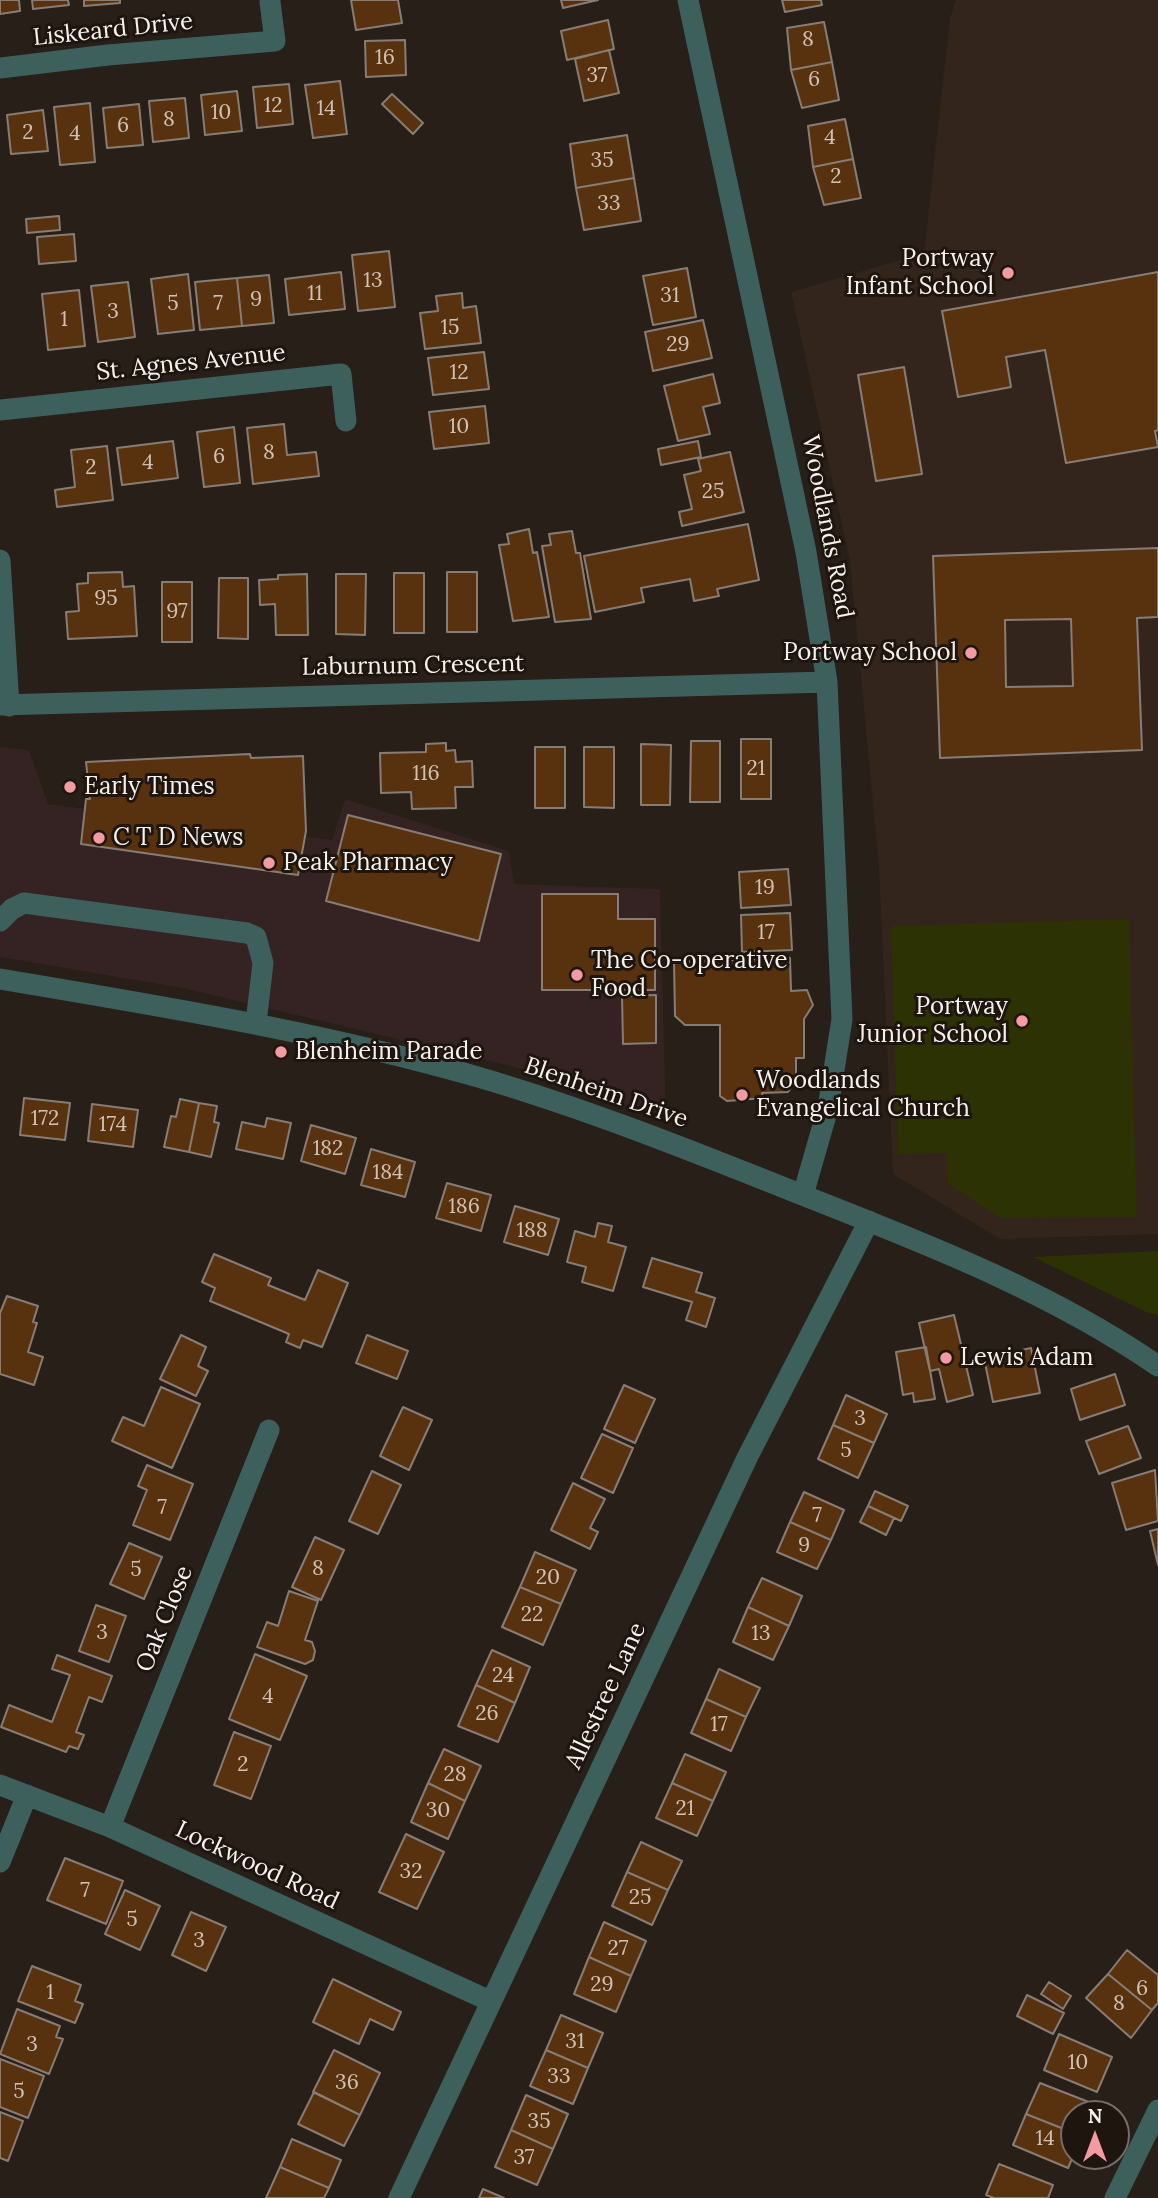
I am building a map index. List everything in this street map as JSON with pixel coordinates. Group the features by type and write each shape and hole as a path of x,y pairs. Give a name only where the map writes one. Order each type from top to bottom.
{"street":[{"name":"Woodlands Road","path":"688,0 798,512 819,616 827,681 842,1019 830,1097 803,1195"},
{"name":"Liskeard Drive","path":"0,68 108,55 275,41 270,2"},
{"name":"St. Agnes Avenue","path":"0,410 341,374 346,421"},
{"path":"0,560 5,706"},
{"name":"Laburnum Crescent","path":"5,706 827,681"},
{"path":"0,921 12,909 24,903 247,933 256,937 263,954 256,1023"},
{"name":"Blenheim Drive","path":"0,979 256,1023 426,1064 527,1093 677,1144 1036,1292 1109,1332 1158,1366"},
{"name":"Allestree Lane","path":"399,2198 489,2001 748,1457 869,1221"},
{"name":"Oak Close","path":"110,1827 269,1430"},
{"name":"Lockwood Road","path":"0,1785 110,1827 489,2001"},
{"path":"0,1862 27,1795"},
{"path":"1115,2198 1158,2110"}],"shaded area":[{"path":"956,0 1158,0 1158,1234 1000,1239 893,1174 879,868 850,561 791,292 924,253 950,18"},
{"path":"0,747 29,750 48,804 332,840 345,799 509,851 514,884 660,889 666,1120 527,1070 183,988 0,957"}],"green space":[{"path":"1129,919 1137,1217 1001,1218 948,1184 947,1153 898,1154 891,926"},
{"path":"1158,1251 1158,1315 1146,1312 1033,1257"}],"building":[{"path":"0,0 19,0 20,11 0,14"},
{"path":"32,0 68,0 69,5 33,9"},
{"path":"84,0 120,0 120,3 84,6"},
{"path":"351,0 398,0 402,23 356,30"},
{"path":"561,0 598,0 563,8"},
{"path":"782,0 821,0 822,5 785,12"},
{"path":"608,20 614,49 567,60 561,31"},
{"path":"824,22 832,62 791,70 787,28"},
{"path":"405,40 406,75 366,77 365,41"},
{"path":"609,50 619,93 584,101 575,59"},
{"path":"832,62 839,100 802,108 791,70"},
{"path":"340,81 347,134 313,138 305,85"},
{"path":"289,84 293,124 257,128 253,87"},
{"path":"237,91 242,131 205,135 201,95"},
{"path":"392,94 423,123 413,134 382,104"},
{"path":"185,98 189,138 153,142 149,101"},
{"path":"90,103 95,162 60,165 54,107"},
{"path":"139,104 143,145 107,148 103,108"},
{"path":"43,110 48,151 11,154 7,115"},
{"path":"845,119 853,159 813,167 808,126"},
{"path":"627,135 634,178 576,188 570,144"},
{"path":"853,159 861,198 824,205 813,167"},
{"path":"634,178 641,221 584,230 576,188"},
{"path":"59,216 60,230 27,233 26,219"},
{"path":"74,234 76,261 39,264 37,237"},
{"path":"389,251 395,307 358,311 352,255"},
{"path":"687,268 696,317 653,325 643,276"},
{"path":"341,272 345,309 289,315 285,279"},
{"path":"1158,272 1158,430 1155,431 1158,447 1066,463 1045,350 1006,357 1011,387 958,397 942,311"},
{"path":"188,274 194,330 158,334 151,279"},
{"path":"269,275 274,323 242,326 237,278"},
{"path":"237,278 242,326 200,330 195,282"},
{"path":"128,282 135,337 98,342 91,286"},
{"path":"79,290 85,346 48,350 42,294"},
{"path":"462,293 463,308 476,306 481,343 425,349 420,313 438,311 436,296"},
{"path":"703,320 712,358 653,371 645,332"},
{"path":"484,352 489,389 433,395 428,358"},
{"path":"904,367 922,474 876,481 858,375"},
{"path":"713,374 720,403 703,407 710,434 678,441 664,386"},
{"path":"485,406 489,443 434,449 429,412"},
{"path":"284,424 287,455 316,452 319,476 253,484 247,428"},
{"path":"234,427 240,483 204,487 197,432"},
{"path":"173,441 178,478 122,485 117,448"},
{"path":"698,441 701,457 661,465 658,449"},
{"path":"107,446 113,500 57,507 55,490 75,487 71,450"},
{"path":"730,452 744,512 682,526 679,512 692,509 684,475 701,471 698,459"},
{"path":"748,524 759,580 717,589 719,596 694,601 690,579 641,588 644,602 595,612 584,556"},
{"path":"529,529 533,553 537,552 549,617 513,621 499,545 509,544 507,534"},
{"path":"572,531 576,553 580,553 591,619 555,622 542,546 551,545 549,534"},
{"name":"Portway School","path":"1158,548 1158,617 1137,618 1142,750 940,758 933,556","holes":["1071,619 1073,686 1006,687 1005,620"]},
{"path":"122,572 123,587 134,586 137,636 68,639 66,612 79,611 77,584 88,583 88,573"},
{"path":"447,572 477,572 477,632 447,632"},
{"path":"394,573 424,573 424,633 394,633"},
{"path":"307,574 308,635 276,635 275,604 260,605 259,580 278,579 278,575"},
{"path":"336,574 366,574 365,635 336,634"},
{"path":"219,578 248,578 248,639 218,638"},
{"path":"162,582 192,582 192,642 162,642"},
{"path":"741,739 771,739 771,799 741,799"},
{"path":"691,741 720,741 720,802 690,802"},
{"path":"446,743 446,751 455,750 456,762 472,761 473,787 455,787 456,808 412,809 411,792 381,793 380,753 426,752 426,744"},
{"path":"641,744 671,745 670,805 641,805"},
{"path":"535,747 565,747 565,808 535,808"},
{"path":"584,747 614,747 614,808 584,807"},
{"path":"250,754 251,758 303,756 306,831 298,875 81,844 86,799 90,799 86,762"},
{"path":"348,815 501,854 479,941 326,901"},
{"path":"788,869 791,905 741,908 739,872"},
{"path":"542,894 618,894 618,919 655,919 655,990 542,990"},
{"path":"790,913 792,950 742,952 741,915"},
{"path":"790,958 791,991 807,990 813,1005 804,1019 804,1058 796,1058 796,1081 788,1092 762,1093 763,1098 727,1101 720,1096 720,1025 685,1025 675,1016 674,962"},
{"path":"656,995 656,1043 623,1044 622,996"},
{"path":"24,1098 70,1103 65,1140 20,1135"},
{"path":"180,1099 199,1103 189,1152 164,1147 171,1116 176,1117"},
{"path":"199,1103 217,1106 214,1122 219,1123 211,1157 189,1152"},
{"path":"92,1104 138,1110 133,1147 88,1141"},
{"path":"267,1118 291,1123 283,1159 236,1149 242,1122 265,1127"},
{"path":"311,1125 356,1138 345,1174 301,1161"},
{"path":"371,1149 415,1162 405,1197 361,1185"},
{"path":"447,1183 491,1195 481,1231 436,1218"},
{"path":"515,1206 559,1219 548,1255 504,1242"},
{"path":"598,1223 612,1226 608,1242 626,1247 613,1291 582,1282 586,1267 567,1262 575,1231 595,1237"},
{"path":"214,1254 271,1278 268,1285 305,1300 318,1270 348,1283 322,1347 303,1340 300,1348 286,1342 289,1334 210,1301 215,1288 202,1282"},
{"path":"652,1258 702,1273 696,1292 715,1298 706,1327 686,1320 692,1302 643,1287"},
{"path":"7,1296 38,1306 33,1322 37,1323 28,1352 43,1357 34,1385 0,1374 0,1313"},
{"name":"Lewis Adam","path":"954,1315 973,1395 947,1402 939,1369 930,1371 919,1323"},
{"path":"181,1335 206,1347 198,1366 208,1371 196,1396 160,1379"},
{"path":"367,1335 408,1351 397,1379 356,1363"},
{"path":"926,1347 935,1399 914,1402 913,1393 903,1395 896,1352"},
{"path":"1031,1348 1040,1393 993,1402 984,1358"},
{"path":"1115,1374 1125,1405 1080,1420 1071,1389"},
{"path":"624,1385 655,1399 635,1443 604,1429"},
{"path":"161,1387 200,1404 172,1468 112,1441 123,1417 144,1426"},
{"path":"846,1395 887,1414 874,1443 833,1425"},
{"path":"403,1407 432,1420 409,1470 380,1456"},
{"path":"833,1425 874,1443 858,1478 818,1459"},
{"path":"1128,1426 1141,1458 1099,1474 1086,1441"},
{"path":"602,1434 633,1448 613,1493 581,1478"},
{"path":"147,1465 193,1484 170,1540 133,1525 147,1490 138,1486"},
{"path":"1155,1470 1158,1521 1126,1530 1112,1483"},
{"path":"372,1471 401,1485 378,1534 349,1521"},
{"path":"573,1483 605,1499 590,1528 598,1532 590,1549 551,1530"},
{"path":"875,1491 908,1506 901,1521 868,1506"},
{"path":"804,1492 844,1510 831,1540 790,1522"},
{"path":"868,1506 894,1518 886,1535 860,1522"},
{"path":"790,1522 831,1540 817,1569 777,1552"},
{"path":"1158,1529 1158,1565 1150,1531"},
{"path":"315,1537 344,1550 321,1600 292,1587"},
{"path":"129,1543 162,1557 144,1599 110,1584"},
{"path":"535,1552 576,1570 561,1604 520,1587"},
{"path":"762,1578 802,1596 789,1626 748,1607"},
{"path":"520,1587 561,1604 543,1645 502,1627"},
{"path":"289,1591 318,1601 305,1640 312,1642 315,1651 313,1660 305,1664 257,1647 267,1622 278,1626"},
{"path":"96,1605 126,1616 109,1662 79,1651"},
{"path":"748,1607 789,1626 773,1660 733,1642"},
{"path":"492,1650 530,1667 515,1703 476,1685"},
{"path":"255,1654 307,1676 280,1740 229,1719"},
{"path":"57,1655 112,1676 102,1702 89,1697 76,1732 84,1735 78,1749 69,1746 66,1752 1,1727 9,1705 52,1722 70,1675 52,1669"},
{"path":"719,1669 760,1688 746,1717 706,1699"},
{"path":"476,1685 515,1703 498,1742 458,1726"},
{"path":"706,1699 746,1717 731,1751 691,1733"},
{"path":"234,1732 271,1746 251,1799 214,1785"},
{"path":"444,1749 481,1766 465,1801 428,1783"},
{"path":"685,1754 726,1772 713,1801 672,1783"},
{"path":"428,1783 465,1801 448,1839 411,1822"},
{"path":"672,1783 713,1801 697,1836 656,1818"},
{"path":"406,1834 444,1852 417,1909 379,1892"},
{"path":"641,1842 682,1861 668,1890 627,1872"},
{"path":"65,1858 123,1881 106,1924 47,1900"},
{"path":"627,1872 668,1890 652,1925 612,1906"},
{"path":"125,1890 160,1906 140,1950 105,1934"},
{"path":"191,1912 226,1927 206,1971 172,1955"},
{"path":"604,1922 646,1941 631,1976 589,1957"},
{"path":"1127,1950 1158,1975 1158,2003 1152,2010 1108,1974"},
{"path":"589,1957 631,1976 616,2012 574,1994"},
{"path":"32,1966 81,1985 75,2001 83,2004 75,2023 18,2001"},
{"path":"1108,1974 1152,2010 1131,2038 1086,1998"},
{"path":"333,1979 401,2012 393,2030 370,2019 359,2044 313,2022"},
{"path":"1049,1982 1071,1996 1063,2009 1041,1994"},
{"path":"1027,1995 1064,2013 1053,2034 1017,2016"},
{"path":"17,2009 60,2026 56,2037 63,2039 49,2074 0,2054"},
{"path":"561,2015 603,2033 588,2068 546,2050"},
{"path":"1059,2034 1112,2057 1097,2092 1044,2070"},
{"path":"334,2050 380,2073 360,2115 313,2092"},
{"path":"546,2050 588,2068 573,2104 530,2086"},
{"path":"0,2059 44,2076 28,2118 0,2107"},
{"path":"1040,2083 1084,2100 1060,2100 1060,2127 1026,2114"},
{"path":"314,2092 360,2115 344,2146 298,2124"},
{"path":"526,2095 568,2114 553,2149 511,2130"},
{"path":"0,2112 23,2121 8,2161 0,2158"},
{"path":"1026,2114 1060,2127 1060,2165 1013,2145"},
{"path":"511,2130 553,2149 537,2185 495,2167"},
{"path":"292,2139 341,2160 329,2188 280,2167"},
{"path":"999,2164 1053,2185 1048,2198 994,2198 986,2195"},
{"path":"280,2167 329,2188 324,2198 266,2198"},
{"path":"483,2189 504,2198 479,2198"}],"place":[{"name":"Portway Infant School","path":"1008,273"},
{"name":"Portway School","path":"971,653"},
{"name":"Early Times","path":"70,787"},
{"name":"C T D News","path":"99,838"},
{"name":"Peak Pharmacy","path":"269,863"},
{"name":"The Co-operative Food","path":"577,975"},
{"name":"Portway Junior School","path":"1022,1021"},
{"name":"Blenheim Parade","path":"281,1052"},
{"name":"Woodlands Evangelical Church","path":"742,1095"},
{"name":"Lewis Adam","path":"946,1358"}]}
